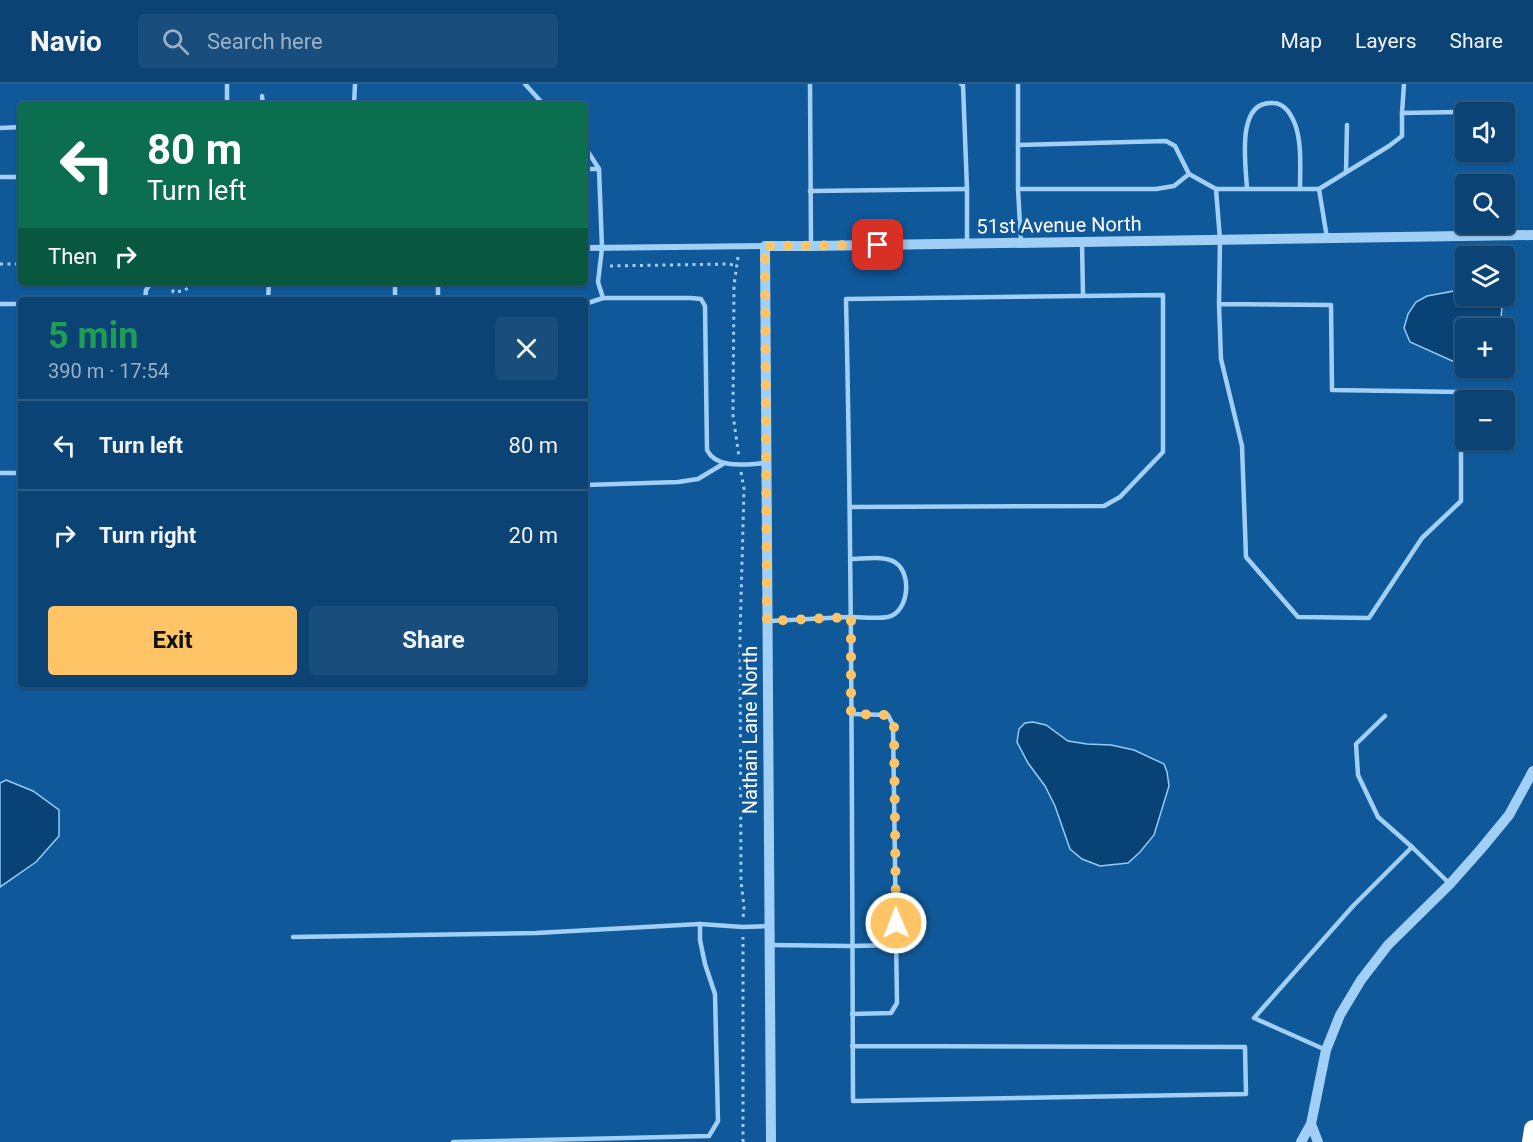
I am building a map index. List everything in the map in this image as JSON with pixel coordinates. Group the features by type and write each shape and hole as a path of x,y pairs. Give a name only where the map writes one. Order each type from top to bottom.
{"highway":[{"path":"1531,1142 1533,1129"}],"street":[{"name":"51st Avenue North","path":"588,248 1533,235"},
{"name":"Nathan Lane North","path":"765,246 771,1142"},
{"path":"1301,1142 1311,1124 1326,1050 1340,1015 1361,980 1388,945 1450,884 1509,815 1533,771"},
{"path":"1311,1124 1318,1142"}],"lane":[{"path":"227,84 227,102"},
{"path":"354,102 355,84"},
{"path":"525,84 541,102"},
{"path":"810,84 811,246"},
{"path":"961,84 963,85 967,189 967,244"},
{"path":"1018,84 1018,189 1021,243"},
{"path":"1018,145 1166,141 1175,146 1188,174 1216,189 1319,189 1402,136 1404,84"},
{"path":"262,96 263,102"},
{"path":"1247,189 1246,126 1250,115 1259,107 1268,103 1277,103 1287,109 1296,126 1300,189"},
{"path":"1402,113 1455,112"},
{"path":"1346,172 1347,125"},
{"path":"0,128 18,127"},
{"path":"588,152 599,169 602,248 598,282 603,298"},
{"path":"588,169 599,169"},
{"path":"1018,189 1156,189 1174,186 1188,174"},
{"path":"0,177 18,177"},
{"path":"810,191 967,189"},
{"path":"1216,189 1220,240 1219,304 1221,358 1242,446 1246,557 1298,617 1369,618 1422,538 1461,501 1461,392 1332,390 1332,305 1219,304"},
{"path":"1319,189 1327,238"},
{"path":"1082,242 1083,295"},
{"path":"851,507 1104,506 1120,497 1163,452 1163,295 846,299 851,507 852,1046 853,1101 1246,1094 1245,1047 852,1046"},
{"path":"588,303 603,298 701,299 705,306 707,450 710,457 723,464 766,463"},
{"path":"0,304 18,304"},
{"path":"588,485 678,482 698,479 723,464"},
{"path":"0,473 18,473"},
{"path":"767,621 890,617 900,610 906,598 904,574 898,563 888,559 851,559"},
{"path":"851,714 888,715 894,725 897,945 897,1003 891,1013 852,1014"},
{"path":"1385,716 1356,744 1358,776 1378,817 1450,884"},
{"path":"1326,1050 1254,1018 1353,906 1412,847"},
{"path":"453,1142 709,1136 718,1121 715,994 705,964 700,940 700,924"},
{"path":"293,937 536,933 700,924 769,926"},
{"path":"769,945 897,945"}],"path":[{"path":"740,246 734,285 733,415 744,489 740,636 741,881 744,907 743,1142"},
{"path":"0,264 18,264"},
{"path":"600,266 729,264 736,266"},
{"path":"173,285 173,292 183,291 193,285"}],"water":[{"path":"1455,291 1455,306 1502,306 1501,318 1455,318 1455,362 1410,342 1404,328 1408,314 1416,302 1427,296"},
{"path":"1025,723 1046,725 1068,741 1111,745 1134,750 1164,764 1169,786 1154,835 1128,863 1100,866 1082,859 1070,849 1055,806 1017,742 1019,729"},
{"path":"6,780 33,791 59,810 59,836 36,862 0,887 0,783"}],"route":[{"path":"878,245 765,246 767,621 851,617 851,714 888,715 894,725 896,923"}]}
